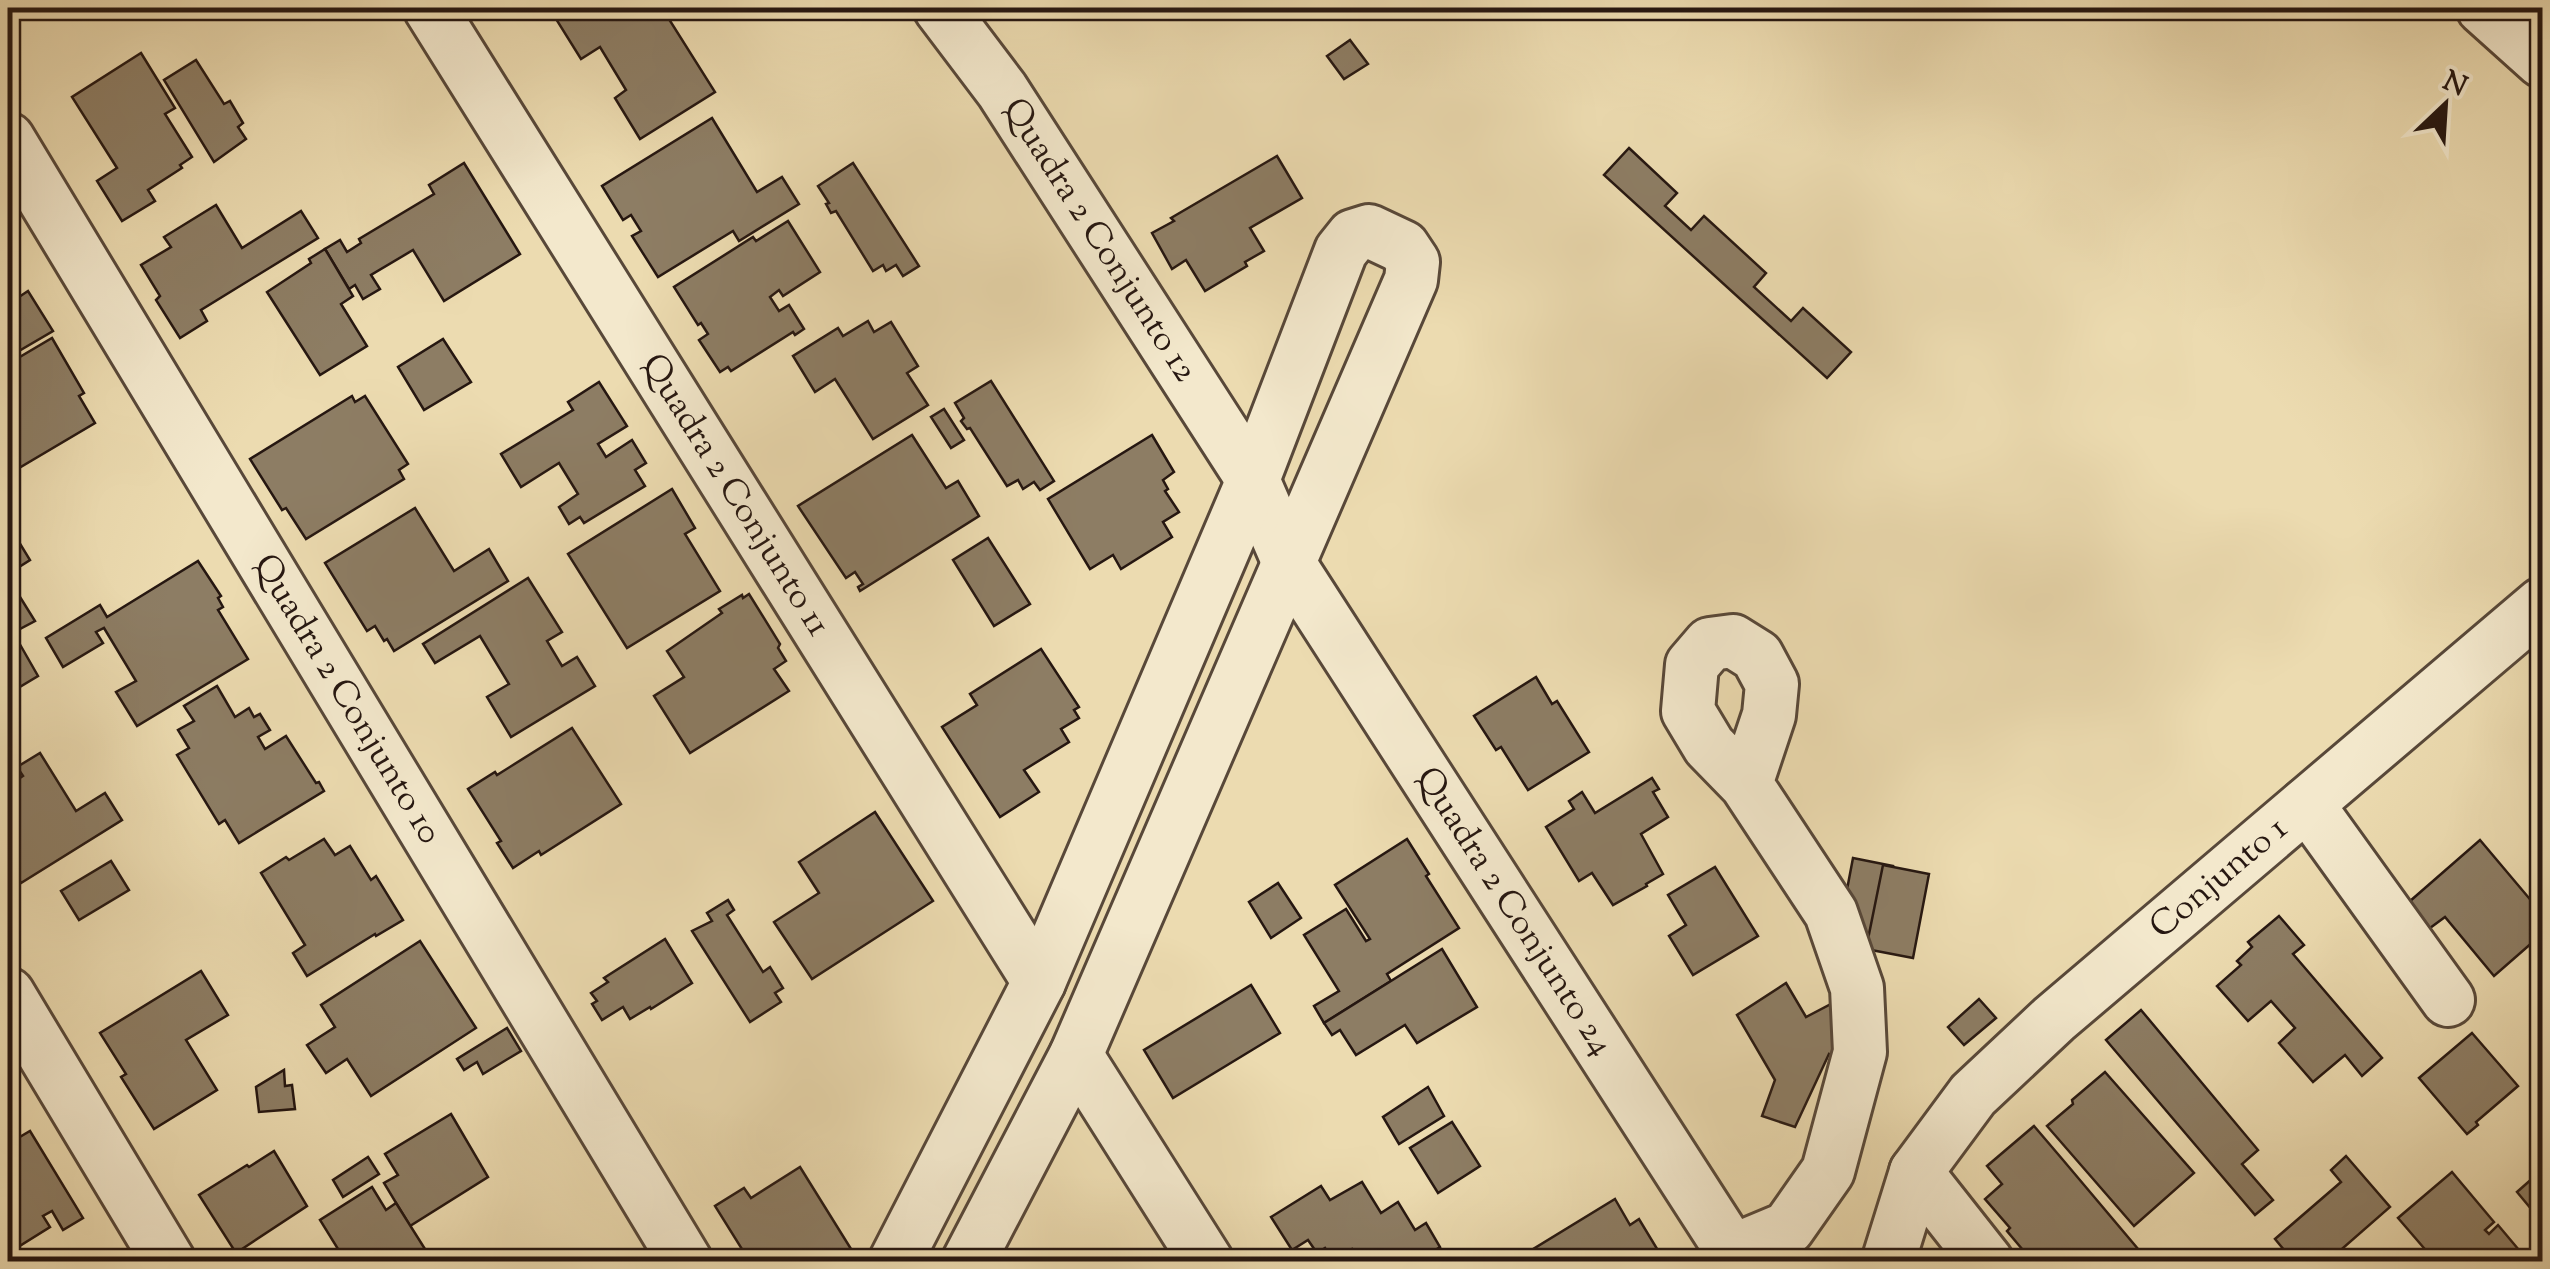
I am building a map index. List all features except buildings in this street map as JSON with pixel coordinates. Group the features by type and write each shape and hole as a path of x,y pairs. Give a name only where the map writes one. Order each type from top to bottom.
{"street":[{"name":"Quadra 2 Conjunto 11","path":"430,8 1039,982"},
{"name":"Quadra 2 Conjunto 12","path":"940,8 1002,90 1253,480 1290,565"},
{"name":"Quadra 2 Conjunto 10","path":"8,139 686,1262"},
{"path":"895,1262 1039,982 1253,480 1341,251 1352,236 1370,231 1403,247 1414,262 1411,280 1076,1055 968,1262"},
{"name":"Quadra 2 Conjunto 24","path":"1290,565 1736,1256"},
{"name":"Conjunto 1","path":"1888,1262 1916,1172 1973,1094 2054,1019 2542,604"},
{"path":"1736,1256 1788,1228 1828,1171 1860,1052 1857,988 1831,914 1746,784"},
{"path":"2307,804 2448,1000"},
{"path":"8,994 170,1262"},
{"path":"1076,1055 1207,1262"},
{"path":"1916,1172 1987,1262"}]}
